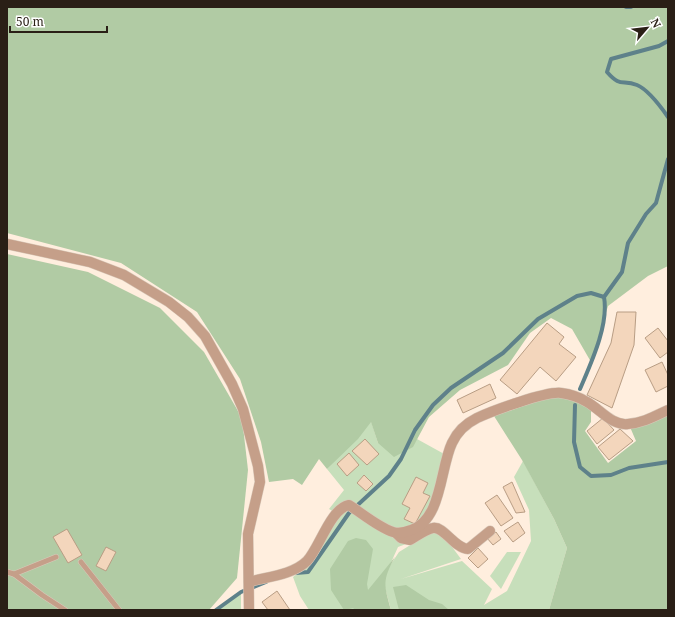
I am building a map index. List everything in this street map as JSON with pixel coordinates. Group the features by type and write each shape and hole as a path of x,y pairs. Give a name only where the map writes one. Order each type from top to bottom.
{"street":[{"path":"7,244 90,262 124,275 170,302 188,317 205,336 232,384 243,409 258,466 260,482 248,534 249,584 247,606"},
{"path":"394,532 404,532 417,528 427,520 435,504 452,442 464,426 478,418 548,393 561,393 578,397 588,402 609,419 626,424 643,422 668,410"},
{"path":"249,584 289,571 307,561 336,513 344,506 350,506 394,532 401,538 410,540 433,528 438,528 457,546 468,549 490,531"}],"lane":[{"path":"14,574 56,557"},
{"path":"81,562 119,610"},
{"path":"7,572 14,574 42,595 66,610"}],"green space":[{"path":"7,7 668,7 668,266 648,276 608,306 591,362 572,329 551,318 530,333 508,365 460,390 429,417 413,447 394,457 378,443 371,422 358,439 327,469 319,459 302,485 293,479 269,482 261,442 240,379 197,312 121,263 7,233"},
{"path":"7,254 88,272 160,308 204,352 242,418 248,470 237,578 209,610 7,610"},
{"path":"553,396 572,400 591,409 591,422 585,431 608,463 636,441 630,427 668,411 668,610 549,610 567,548 554,519 522,460 494,416"},
{"path":"371,421 378,443 412,446 417,439 446,455 435,504 406,544 398,547 389,567 399,552 438,528 461,559 401,579 462,561 492,589 484,605 507,591 531,541 529,510 514,477 523,461 554,519 567,548 549,610 391,610 384,584 386,573 354,610 309,610 300,596 293,577 305,568 336,513 329,509 344,490 327,469"},
{"path":"356,538 366,540 373,549 367,584 368,590 395,557 386,577 386,588 391,610 352,610 354,608 344,610 331,590 330,569 348,541"},
{"path":"507,552 521,552 501,589 490,576"},
{"path":"406,585 429,600 442,604 449,610 399,610 393,587"},
{"path":"241,592 241,610 218,610"}],"building":[{"path":"617,312 636,312 634,345 612,408 587,395 611,343"},
{"path":"547,323 564,337 559,344 576,357 556,381 540,367 517,394 500,380"},
{"path":"658,328 668,341 668,352 660,358 645,338"},
{"path":"662,362 668,375 668,386 656,392 645,370"},
{"path":"490,384 496,398 463,413 457,400"},
{"path":"603,418 614,430 597,444 587,431"},
{"path":"620,429 633,441 609,460 598,447"},
{"path":"365,439 379,454 367,465 352,451"},
{"path":"349,453 359,465 347,476 337,464"},
{"path":"364,475 373,484 366,491 357,483"},
{"path":"416,477 428,483 423,493 430,496 415,524 404,519 410,508 402,504"},
{"path":"512,482 525,512 516,513 503,487"},
{"path":"497,495 513,518 501,526 485,503"},
{"path":"518,522 525,533 513,542 504,531"},
{"path":"67,529 82,555 68,563 53,537"},
{"path":"496,532 501,539 493,545 487,538"},
{"path":"106,547 116,552 106,571 96,566"},
{"path":"478,548 488,559 478,568 468,558"},
{"path":"277,591 290,610 268,610 262,602"}],"waterway":[{"path":"626,7 631,7"},
{"path":"668,41 659,46 611,59 607,72 619,82 632,83 641,87 654,99 668,117"},
{"path":"580,389 602,332 605,308 604,297 622,272 628,243 646,214 656,203 668,159"},
{"path":"296,573 308,572 349,513 389,476 401,459 415,430 433,405 451,388 503,353 538,319 577,296 591,293 604,297"},
{"path":"575,405 574,442 580,467 591,476 611,475 629,468 668,462"},
{"path":"216,610 241,592 266,582"}]}
